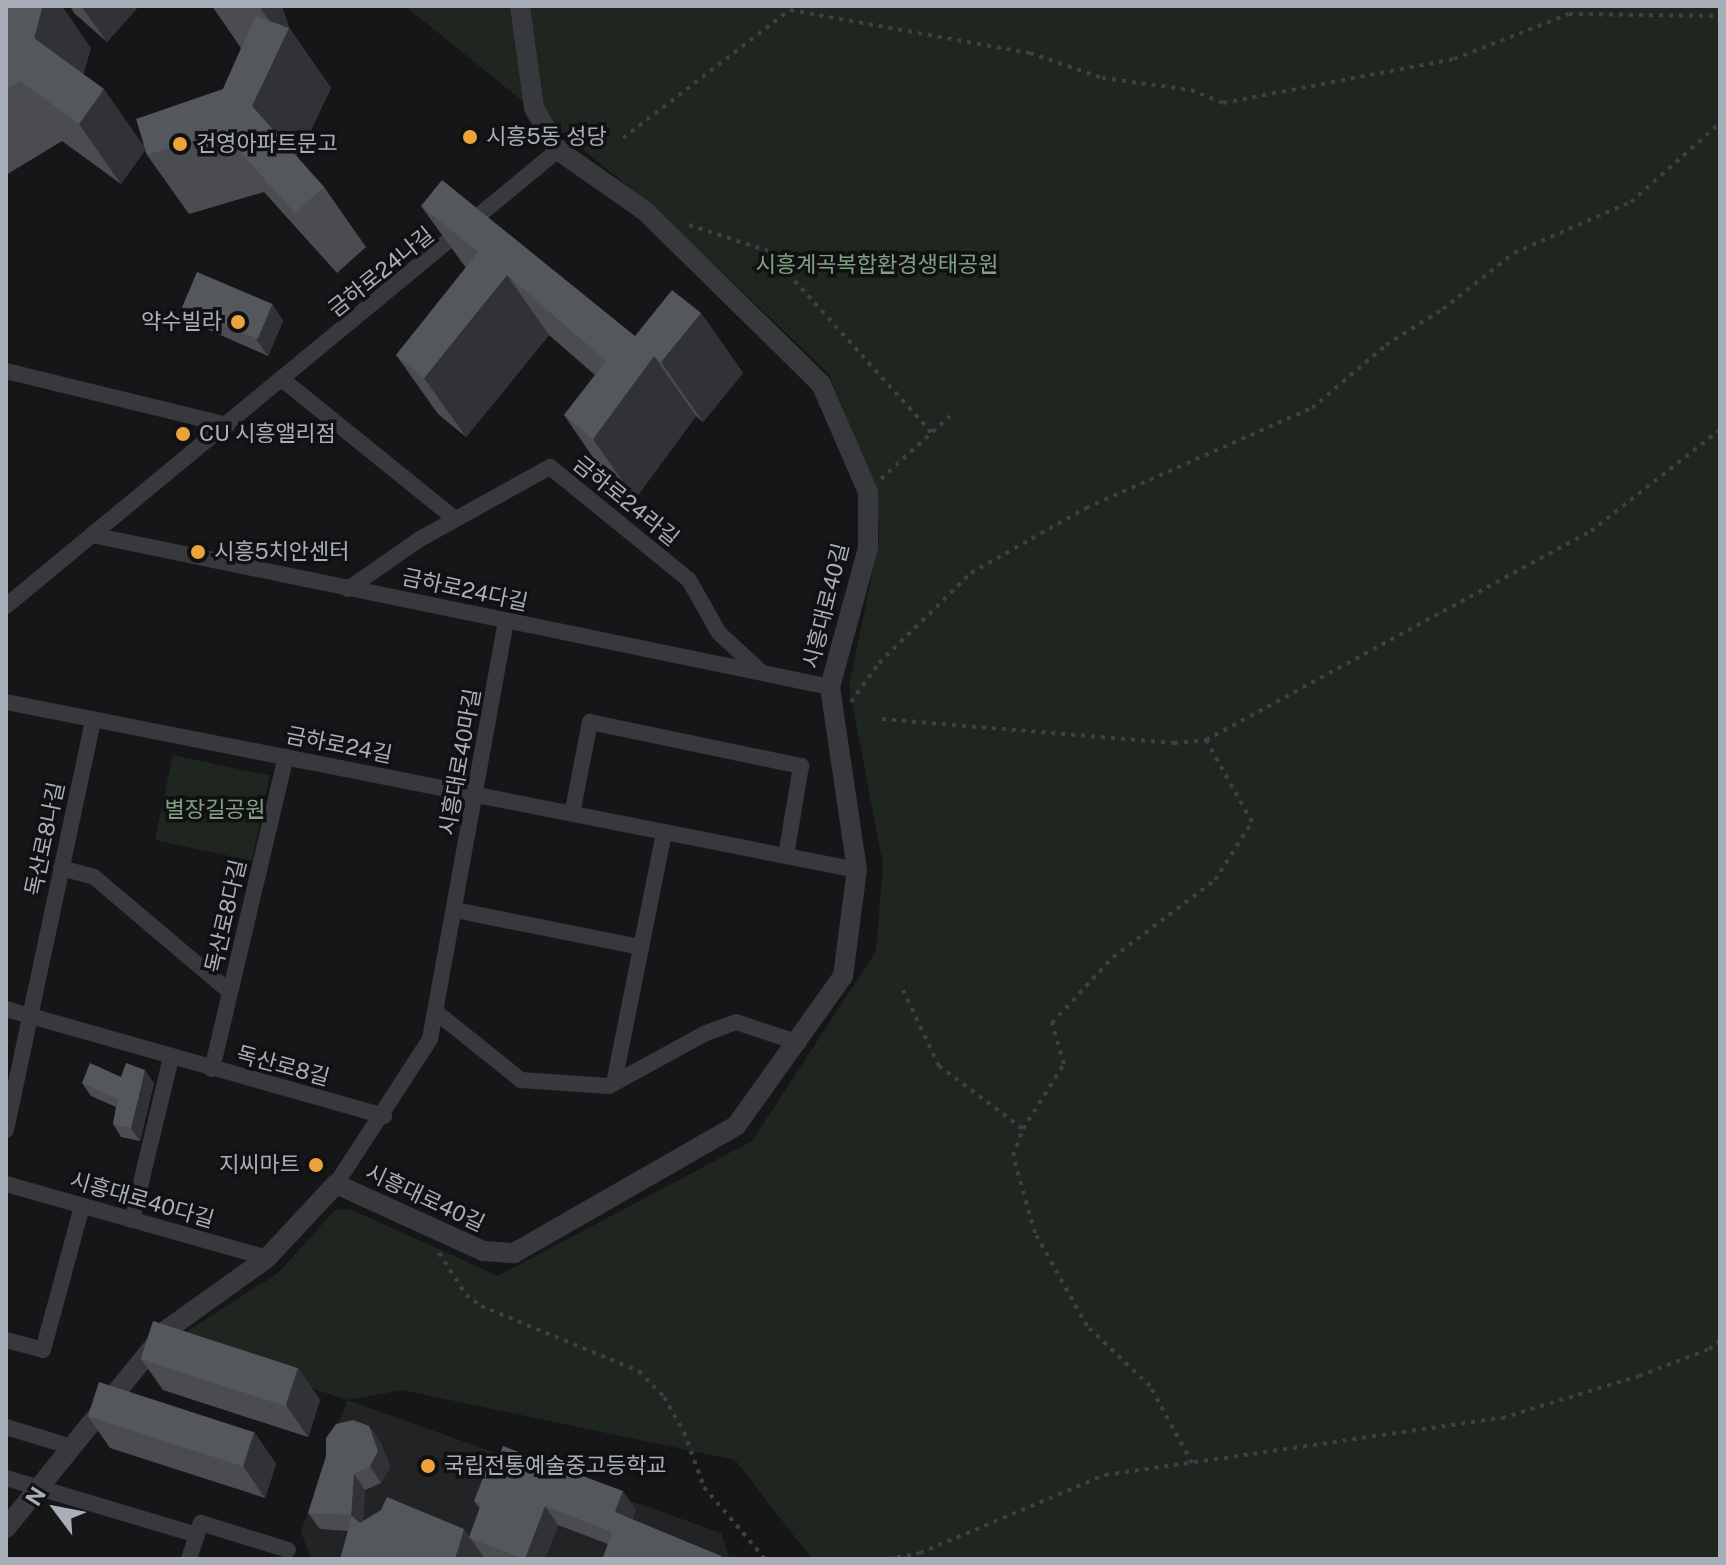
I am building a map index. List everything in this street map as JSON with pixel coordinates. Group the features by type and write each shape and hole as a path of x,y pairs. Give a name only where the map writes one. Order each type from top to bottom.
{"street":[{"path":"520,6 534,108 558,150"},
{"name":"시흥대로40길","path":"6,1528 168,1329 267,1258 336,1184 483,1251 514,1253 544,1240 736,1126 799,1043 843,976 857,870 833,726 830,687 868,548 868,492 821,384 645,211 558,150"},
{"name":"금하로24나길","path":"6,606 558,150"},
{"path":"7,376 228,425"},
{"path":"283,380 455,519"},
{"name":"금하로24라길","path":"348,589 455,519 550,467 689,580 719,633 765,674"},
{"name":"금하로24다길","path":"92,535 830,687"},
{"name":"시흥대로40마길","path":"336,1184 384,1116 430,1039 477,795 506,621"},
{"name":"금하로24길","path":"6,702 857,870"},
{"name":"독산로8나길","path":"29,1016 93,719"},
{"path":"572,814 590,722 801,766 786,856"},
{"name":"독산로8다길","path":"212,1069 286,757"},
{"path":"614,1083 664,832"},
{"name":"독산로8다길","path":"61,868 94,877 230,992"},
{"path":"455,910 641,947"},
{"name":"독산로8길","path":"6,1009 384,1116"},
{"path":"436,1012 521,1080 614,1083 706,1033 736,1022 799,1043"},
{"path":"6,1130 29,1016"},
{"path":"132,1220 171,1057"},
{"name":"시흥대로40다길","path":"6,1184 267,1258"},
{"path":"6,1340 43,1350 82,1206"},
{"path":"6,1427 72,1447"},
{"path":"6,1478 197,1535"},
{"path":"189,1559 201,1523 288,1550"}],"path":[{"path":"623,138 790,10 1030,53 1102,78 1191,90 1223,103 1454,59 1569,14 1720,16"},
{"path":"833,726 879,663 971,573 1086,508 1312,408 1386,345 1443,309 1514,253 1631,202 1720,123"},
{"path":"645,211 768,251 932,433"},
{"path":"868,492 950,416"},
{"path":"882,719 1174,743 1206,740 1591,531 1720,430"},
{"path":"1192,1463 1150,1386 1087,1326 1035,1233 1013,1156 1023,1129 1064,1064 1052,1023 1113,957 1215,880 1252,822 1206,740"},
{"path":"903,990 939,1066 1023,1129"},
{"path":"435,1231 441,1261 466,1295 481,1306 639,1371 664,1397 684,1432 704,1487 765,1559"},
{"path":"887,1559 920,1553 1105,1475 1502,1418 1639,1376 1720,1340"}],"shaded area":[{"name":"국립전통예술중고등학교","path":"347,1400 721,1533 730,1559 311,1559 301,1532"}],"green space":[{"name":"시흥계곡복합환경생태공원","path":"405,6 1720,6 1720,1559 812,1559 735,1460 402,1390 347,1400 172,1341 278,1273 335,1210 350,1209 498,1276 752,1141 876,951 883,865 849,686 879,541 877,494 829,374 654,207"},
{"name":"별장길공원","path":"173,755 270,776 252,861 155,840"}],"building":[{"path":"6,6 43,6 34,38 104,89 79,124 20,81 6,89"},
{"path":"256,16 289,28 252,106 324,187 295,213 222,132 147,155 136,119 223,89"},
{"path":"442,180 635,336 672,290 701,313 661,362 654,356 593,439 564,415 606,361 507,275 424,378 396,355 478,252 421,206"},
{"path":"197,272 272,304 258,339 182,307"},
{"path":"90,1063 121,1077 126,1063 145,1070 131,1128 113,1124 118,1099 82,1083"},
{"path":"153,1321 298,1368 285,1406 141,1359"},
{"path":"99,1382 254,1432 243,1467 88,1416"},
{"path":"353,1420 369,1426 378,1451 370,1466 354,1474 351,1515 308,1513 326,1456 326,1438 336,1424"},
{"path":"503,1446 623,1491 615,1512 721,1556 720,1559 603,1559 612,1532 545,1506 525,1559 469,1538 481,1504 474,1501 488,1465 495,1467"},
{"path":"387,1497 464,1529 455,1559 340,1559 352,1516 360,1523 381,1510"}],"place":[{"name":"시흥5동 성당","path":"470,137"},
{"name":"건영아파트문고","path":"180,144"},
{"name":"약수빌라","path":"238,322"},
{"name":"CU 시흥앨리점","path":"183,434"},
{"name":"시흥5치안센터","path":"198,552"},
{"name":"지씨마트","path":"316,1165"},
{"name":"국립전통예술중고등학교","path":"428,1466"}]}
